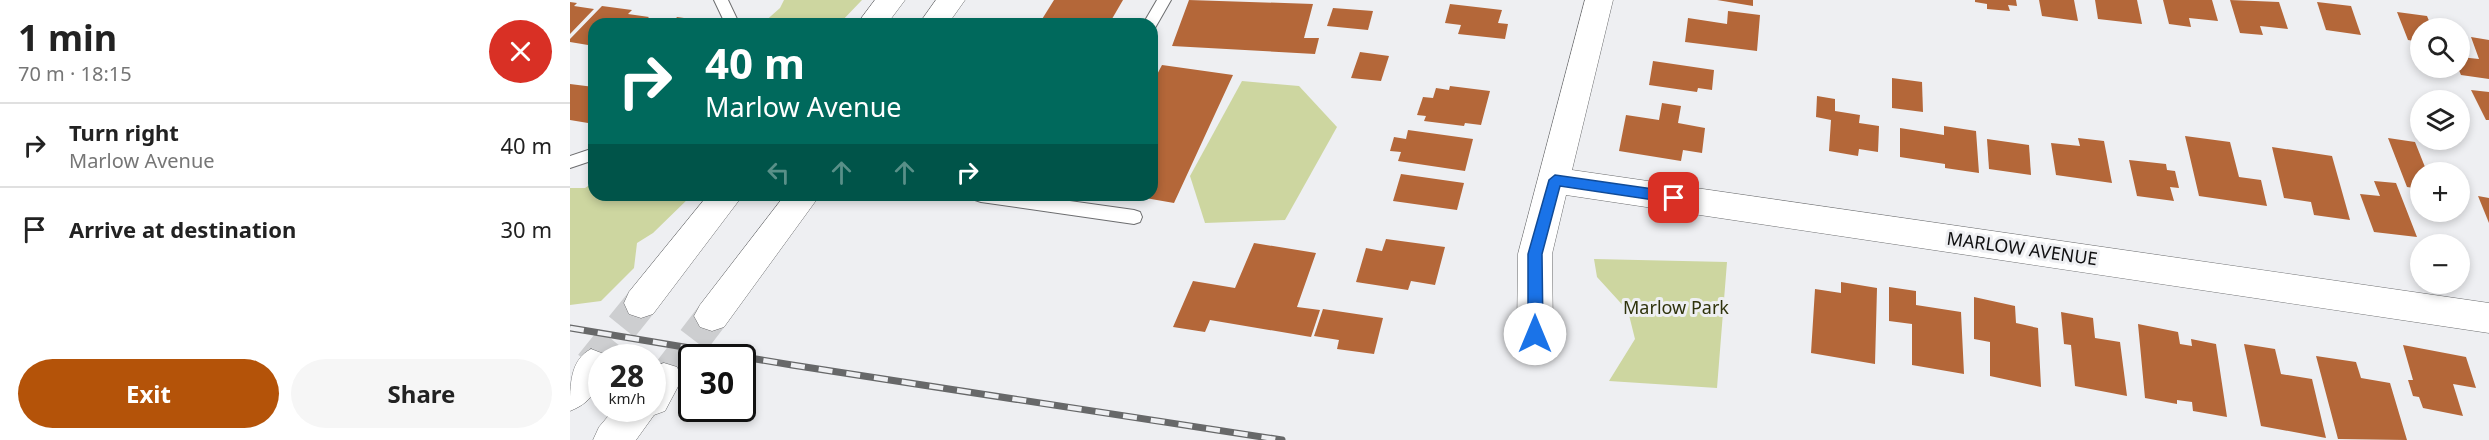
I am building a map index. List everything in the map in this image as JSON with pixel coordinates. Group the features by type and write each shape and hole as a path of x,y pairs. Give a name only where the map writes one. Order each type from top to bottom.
{"street":[{"path":"876,18 891,0"},
{"path":"938,18 951,0"},
{"path":"1535,334 1535,254 1599,0"},
{"name":"MARLOW AVENUE","path":"1555,180 2489,318"},
{"path":"640,303 722,201"},
{"path":"712,316 799,201"},
{"path":"570,394 581,369"},
{"path":"612,440 627,422"},
{"path":"633,440 641,422"}],"lane":[{"path":"721,0 730,18"},
{"path":"1154,18 1164,0"},
{"path":"570,162 588,156"},
{"path":"1053,201 1134,217"}],"green space":[{"path":"784,0 862,0 845,18 769,18 780,8"},
{"path":"1242,81 1299,86 1337,127 1285,220 1205,223 1190,176"},
{"path":"588,186 588,201 686,201 653,233 637,243 634,268 601,301 570,305 570,188"},
{"name":"Marlow Park","path":"1594,259 1727,262 1717,388 1609,381 1635,339 1628,311 1597,277"}],"building":[{"path":"1054,0 1123,0 1112,18 1043,18"},
{"path":"1189,0 1313,4 1304,38 1319,38 1315,54 1172,46"},
{"path":"1717,0 1753,0 1753,6"},
{"path":"1975,0 2016,0 2017,6 2008,5 2010,11 1987,9 1987,4 1975,2"},
{"path":"2039,0 2074,0 2078,21 2042,16"},
{"path":"2095,0 2137,0 2142,24 2098,19"},
{"path":"2163,0 2212,0 2218,21 2189,18 2191,27 2169,24"},
{"path":"2230,0 2279,2 2288,29 2260,26 2263,35 2240,33"},
{"path":"570,2 577,3 574,6 594,9 570,34"},
{"path":"2317,2 2351,6 2361,35 2326,30"},
{"path":"1450,4 1502,10 1498,23 1508,24 1505,39 1458,34 1461,25 1445,23"},
{"path":"602,6 632,10 628,14 649,17 648,18 590,18"},
{"path":"1333,8 1373,11 1368,30 1327,26"},
{"path":"1728,11 1760,15 1757,51 1685,42 1688,18 1727,24"},
{"path":"2397,12 2427,16 2428,18 2410,18 2410,40"},
{"path":"588,20 588,45 570,42 570,39"},
{"path":"2471,37 2489,40 2489,79 2470,76 2470,58 2479,59"},
{"path":"1360,52 1389,56 1381,81 1351,78"},
{"path":"1653,61 1714,70 1712,90 1698,88 1697,92 1649,85"},
{"path":"1162,65 1233,75 1174,203 1158,200 1158,73"},
{"path":"1892,78 1922,82 1923,112 1892,108"},
{"path":"570,84 588,86 588,123 570,120"},
{"path":"1450,86 1490,91 1481,125 1465,123 1464,126 1424,121 1426,116 1417,115 1423,97 1433,98 1436,88 1449,90"},
{"path":"2471,90 2489,92 2489,120 2486,120"},
{"path":"1817,96 1835,99 1835,111 1860,115 1859,123 1879,126 1878,152 1859,149 1858,156 1829,151 1831,120 1816,117"},
{"path":"1662,103 1681,106 1678,123 1705,128 1702,153 1683,150 1681,161 1619,151 1626,115 1659,120"},
{"path":"1944,126 1976,131 1979,173 1945,168 1945,164 1900,157 1900,128 1944,135"},
{"path":"1408,130 1473,139 1465,171 1398,161 1401,152 1390,151 1394,137 1406,139"},
{"path":"2185,136 2230,142 2239,177 2261,180 2267,206 2199,196"},
{"path":"2078,138 2104,141 2112,183 2056,175 2051,143 2080,146"},
{"path":"2388,138 2410,141 2410,150 2418,150 2423,162 2410,162 2410,187 2407,187"},
{"path":"1987,139 2029,145 2031,175 1989,169"},
{"path":"2272,147 2332,156 2350,220 2314,215 2311,202 2284,198"},
{"path":"2129,160 2166,164 2167,170 2175,171 2179,188 2170,187 2174,201 2137,196"},
{"path":"1401,174 1464,183 1457,210 1393,201"},
{"path":"2374,181 2396,183 2416,234 2410,234 2410,236 2374,232 2360,194 2380,196"},
{"path":"2478,196 2489,198 2489,223"},
{"path":"1386,239 1445,247 1435,285 1411,281 1408,290 1356,282 1366,248 1382,251"},
{"path":"1254,243 1316,253 1297,307 1320,310 1311,337 1210,320 1205,332 1173,327 1193,281 1235,288"},
{"path":"1841,282 1877,288 1875,364 1811,353 1815,289 1841,293"},
{"path":"1889,287 1916,291 1916,305 1961,312 1964,374 1912,365 1912,324 1889,321"},
{"path":"1974,297 2015,306 2016,323 2038,328 2041,387 1990,376 1990,342 1974,339"},
{"path":"1323,309 1383,318 1374,354 1337,349 1339,340 1314,336"},
{"path":"2061,312 2093,318 2095,338 2120,342 2127,396 2075,386 2071,345 2064,344"},
{"path":"2138,324 2178,332 2180,344 2192,346 2191,339 2216,344 2227,417 2193,411 2192,402 2177,400 2177,404 2145,398"},
{"path":"2244,344 2275,349 2281,374 2312,379 2326,438 2261,426"},
{"path":"2403,345 2466,357 2476,388 2453,384 2463,416 2423,408 2419,397 2413,396 2408,380 2413,380"},
{"path":"2316,356 2356,362 2361,378 2390,383 2407,440 2338,439"}],"tunnel":[{"path":"608,344 641,303"},
{"path":"666,376 712,316"}],"railway":[{"path":"570,328 792,365 1282,440"}],"route":[{"path":"1535,334 1535,254 1555,180 1674,198"}]}
